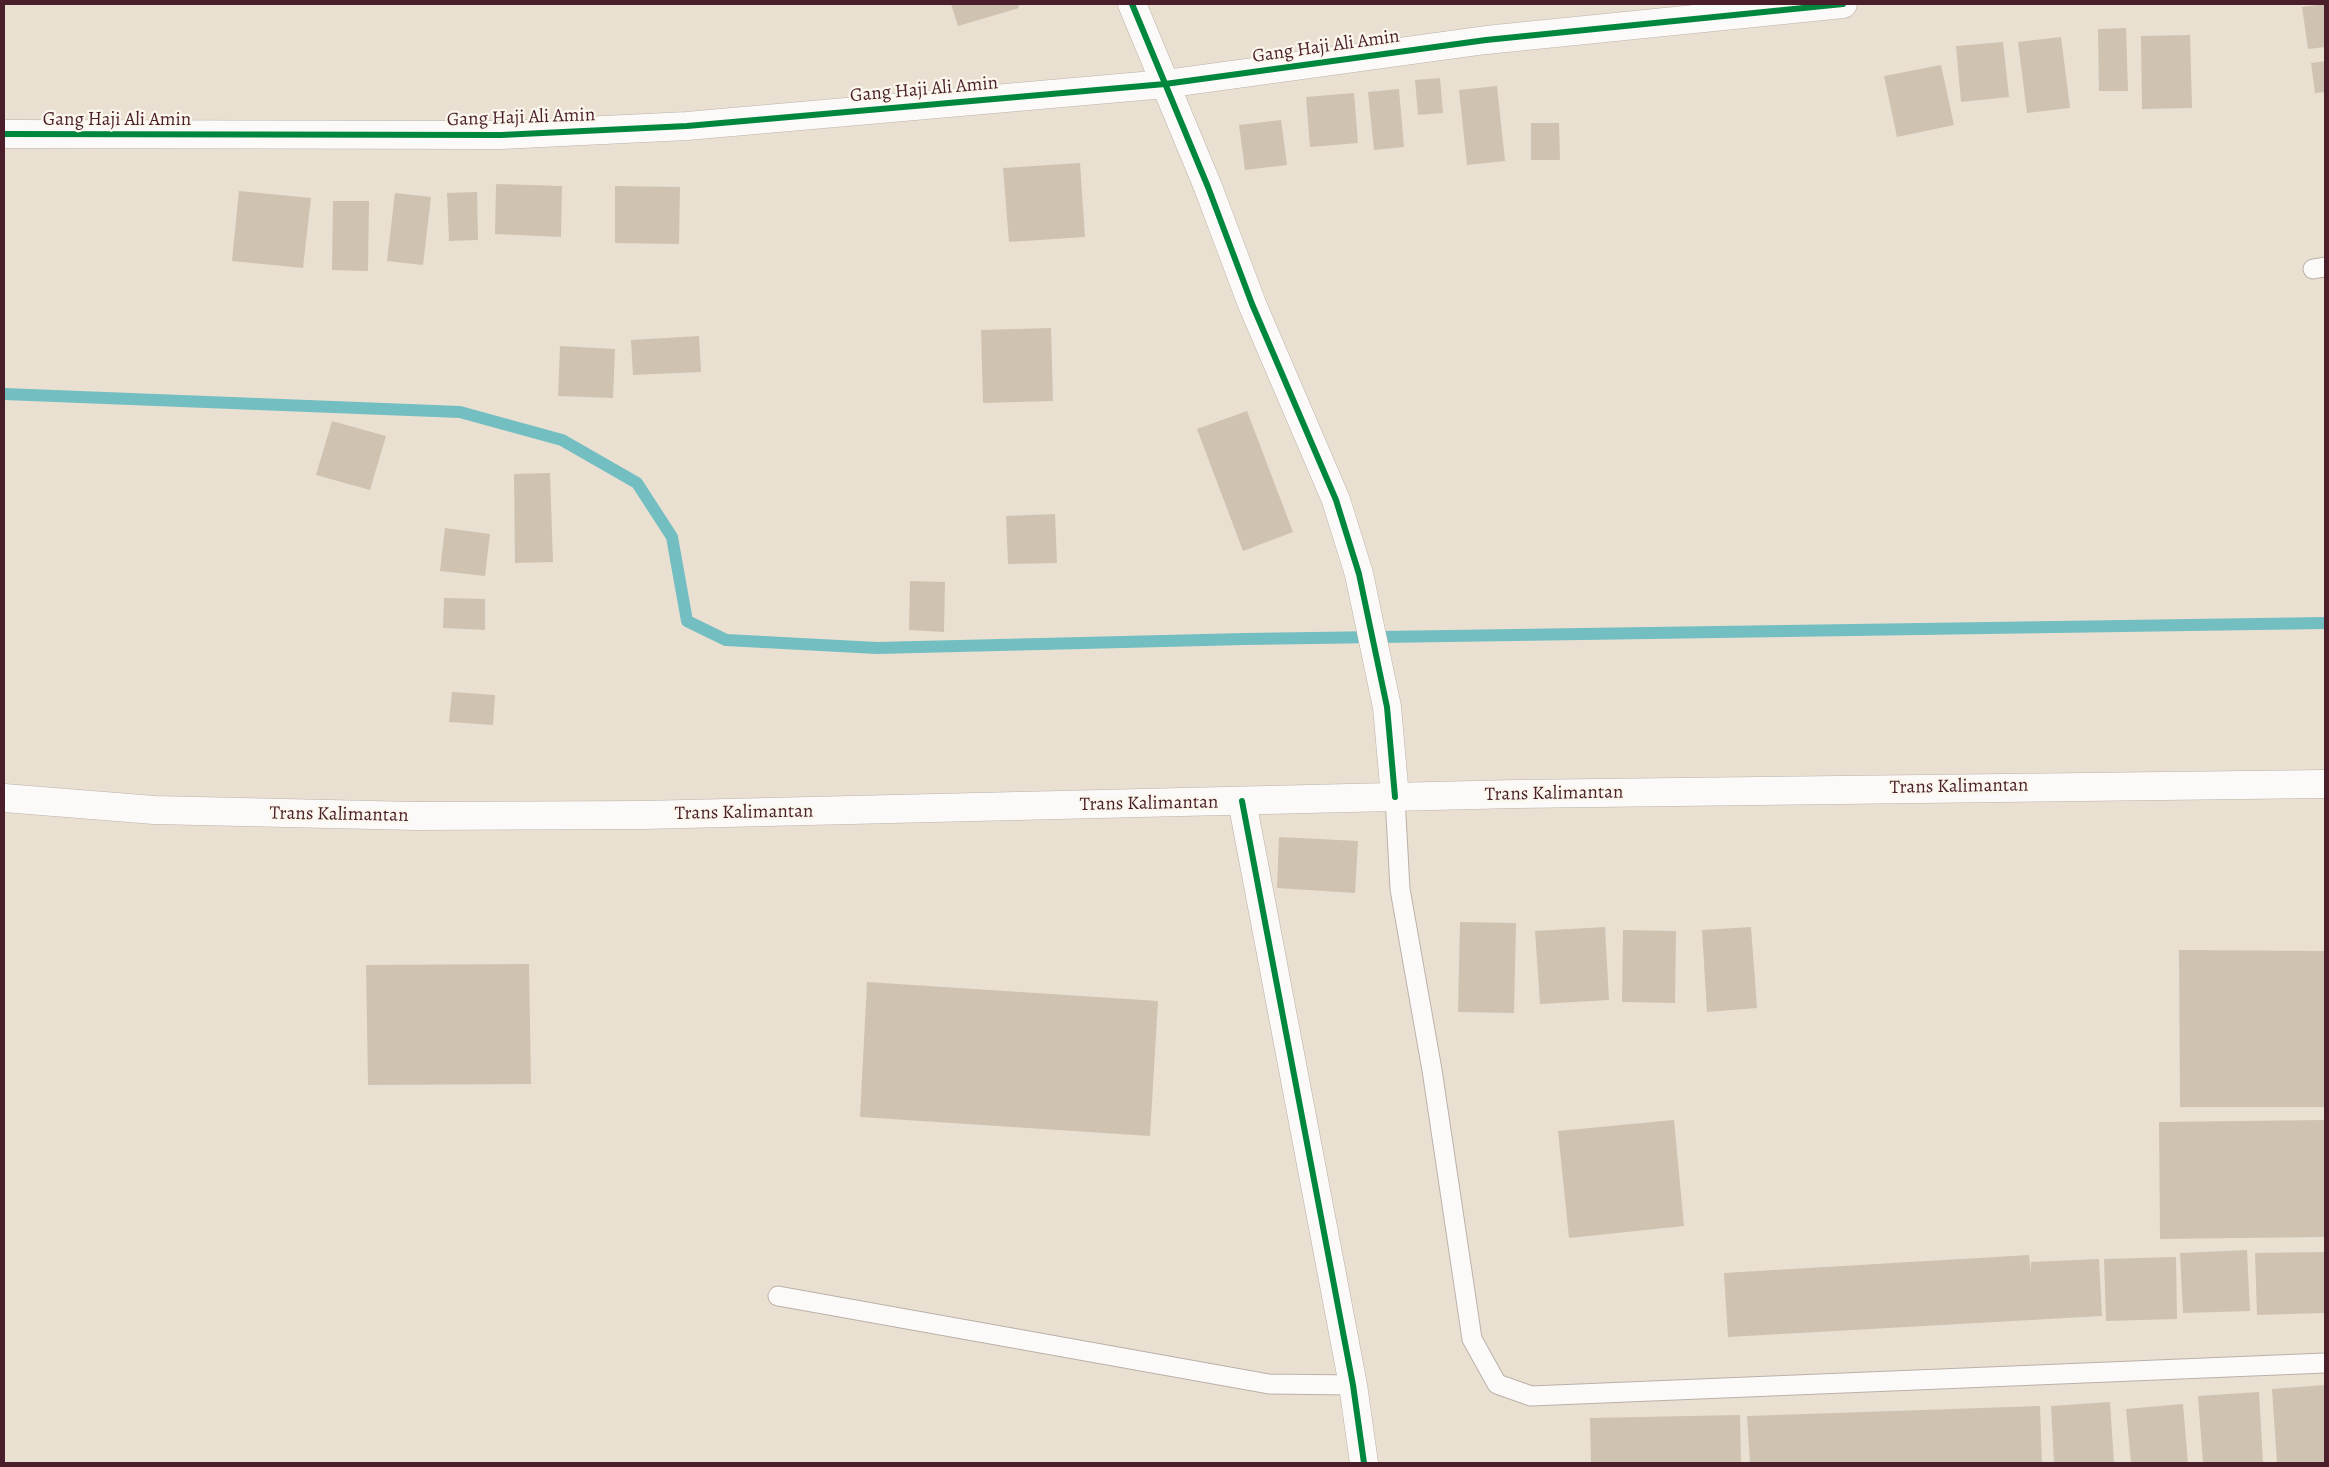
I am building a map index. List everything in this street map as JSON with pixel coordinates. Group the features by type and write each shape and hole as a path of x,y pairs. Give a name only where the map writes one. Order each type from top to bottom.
{"main road":[{"path":"1132,4 1208,186 1252,304 1336,500 1359,574 1388,707 1395,797"},
{"name":"Gang Haji Ali Amin","path":"4,134 501,136 687,126 1165,84 1486,40 1842,4"},
{"name":"Trans Kalimantan","path":"4,798 154,810 416,816 643,815 1395,797 2080,785 2325,784"},
{"path":"1242,801 1353,1385 1364,1463"}],"lane":[{"path":"1395,797 1400,889 1432,1070 1472,1339 1497,1384 1531,1396 2325,1363"},
{"path":"778,1296 1269,1384 1353,1385"}],"building":[{"path":"951,4 1018,4 1019,8 958,26"},
{"path":"2325,4 2325,47 2308,49 2302,7"},
{"path":"2126,28 2128,91 2099,91 2098,29"},
{"path":"2190,35 2192,108 2142,109 2141,36"},
{"path":"2061,37 2070,108 2027,113 2018,42"},
{"path":"2003,42 2009,97 1961,102 1956,46"},
{"path":"2325,61 2325,92 2315,93 2311,63"},
{"path":"1941,65 1954,125 1897,137 1884,76"},
{"path":"1440,78 1443,113 1418,115 1415,80"},
{"path":"1497,86 1505,161 1467,165 1459,90"},
{"path":"1399,89 1404,147 1374,150 1368,92"},
{"path":"1354,93 1358,143 1310,147 1306,97"},
{"path":"1281,120 1287,165 1245,170 1239,125"},
{"path":"1531,123 1559,123 1560,160 1531,160"},
{"path":"1080,163 1085,237 1009,242 1003,168"},
{"path":"496,184 562,186 561,237 495,234"},
{"path":"615,186 680,187 679,244 615,243"},
{"path":"239,191 311,198 303,268 232,261"},
{"path":"477,192 478,240 449,241 447,193"},
{"path":"395,193 431,197 423,265 387,261"},
{"path":"333,201 369,201 368,271 332,270"},
{"path":"1051,328 1053,401 983,403 981,330"},
{"path":"699,336 701,372 633,375 631,340"},
{"path":"560,346 615,349 613,398 558,396"},
{"path":"1247,411 1293,532 1243,551 1197,429"},
{"path":"332,421 386,436 370,490 316,475"},
{"path":"550,473 553,562 515,563 514,474"},
{"path":"1055,514 1057,563 1008,564 1006,516"},
{"path":"445,528 490,534 485,576 440,571"},
{"path":"910,581 945,582 944,632 909,630"},
{"path":"444,598 485,599 485,630 443,628"},
{"path":"452,692 495,695 493,725 449,722"},
{"path":"1279,837 1358,841 1355,893 1277,888"},
{"path":"1460,922 1516,923 1514,1013 1458,1012"},
{"path":"1605,927 1609,1000 1540,1004 1535,931"},
{"path":"1751,927 1757,1008 1707,1012 1702,930"},
{"path":"1623,930 1676,931 1675,1003 1622,1002"},
{"path":"2179,950 2325,951 2325,1107 2180,1107"},
{"path":"529,964 531,1084 368,1085 366,965"},
{"path":"867,982 1158,1001 1150,1136 860,1117"},
{"path":"1674,1120 1684,1226 1569,1238 1558,1131"},
{"path":"2325,1120 2325,1237 2160,1239 2159,1122"},
{"path":"2247,1250 2250,1311 2183,1313 2180,1253"},
{"path":"2325,1252 2325,1313 2257,1315 2255,1253"},
{"path":"2029,1255 2031,1273 2031,1262 2099,1259 2102,1316 1728,1337 1724,1273"},
{"path":"2176,1257 2177,1319 2106,1321 2104,1259"},
{"path":"2325,1385 2325,1463 2277,1463 2272,1389"},
{"path":"2259,1392 2263,1463 2203,1463 2198,1396"},
{"path":"2110,1402 2114,1463 2054,1463 2051,1406"},
{"path":"2183,1404 2188,1463 2131,1463 2126,1409"},
{"path":"2040,1406 2042,1463 1750,1463 1747,1416"},
{"path":"1740,1415 1741,1463 1591,1463 1590,1418"}],"waterway":[{"path":"4,394 460,412 562,440 637,483 672,537 687,621 726,640 877,648 1245,639 2325,623"}],"cycle path":[{"path":"1132,4 1208,187 1252,304 1336,500 1359,574 1387,707 1395,797"},
{"path":"4,134 501,135 687,126 1165,84 1486,40 1843,4"},
{"path":"1242,801 1353,1385 1364,1463"}]}
